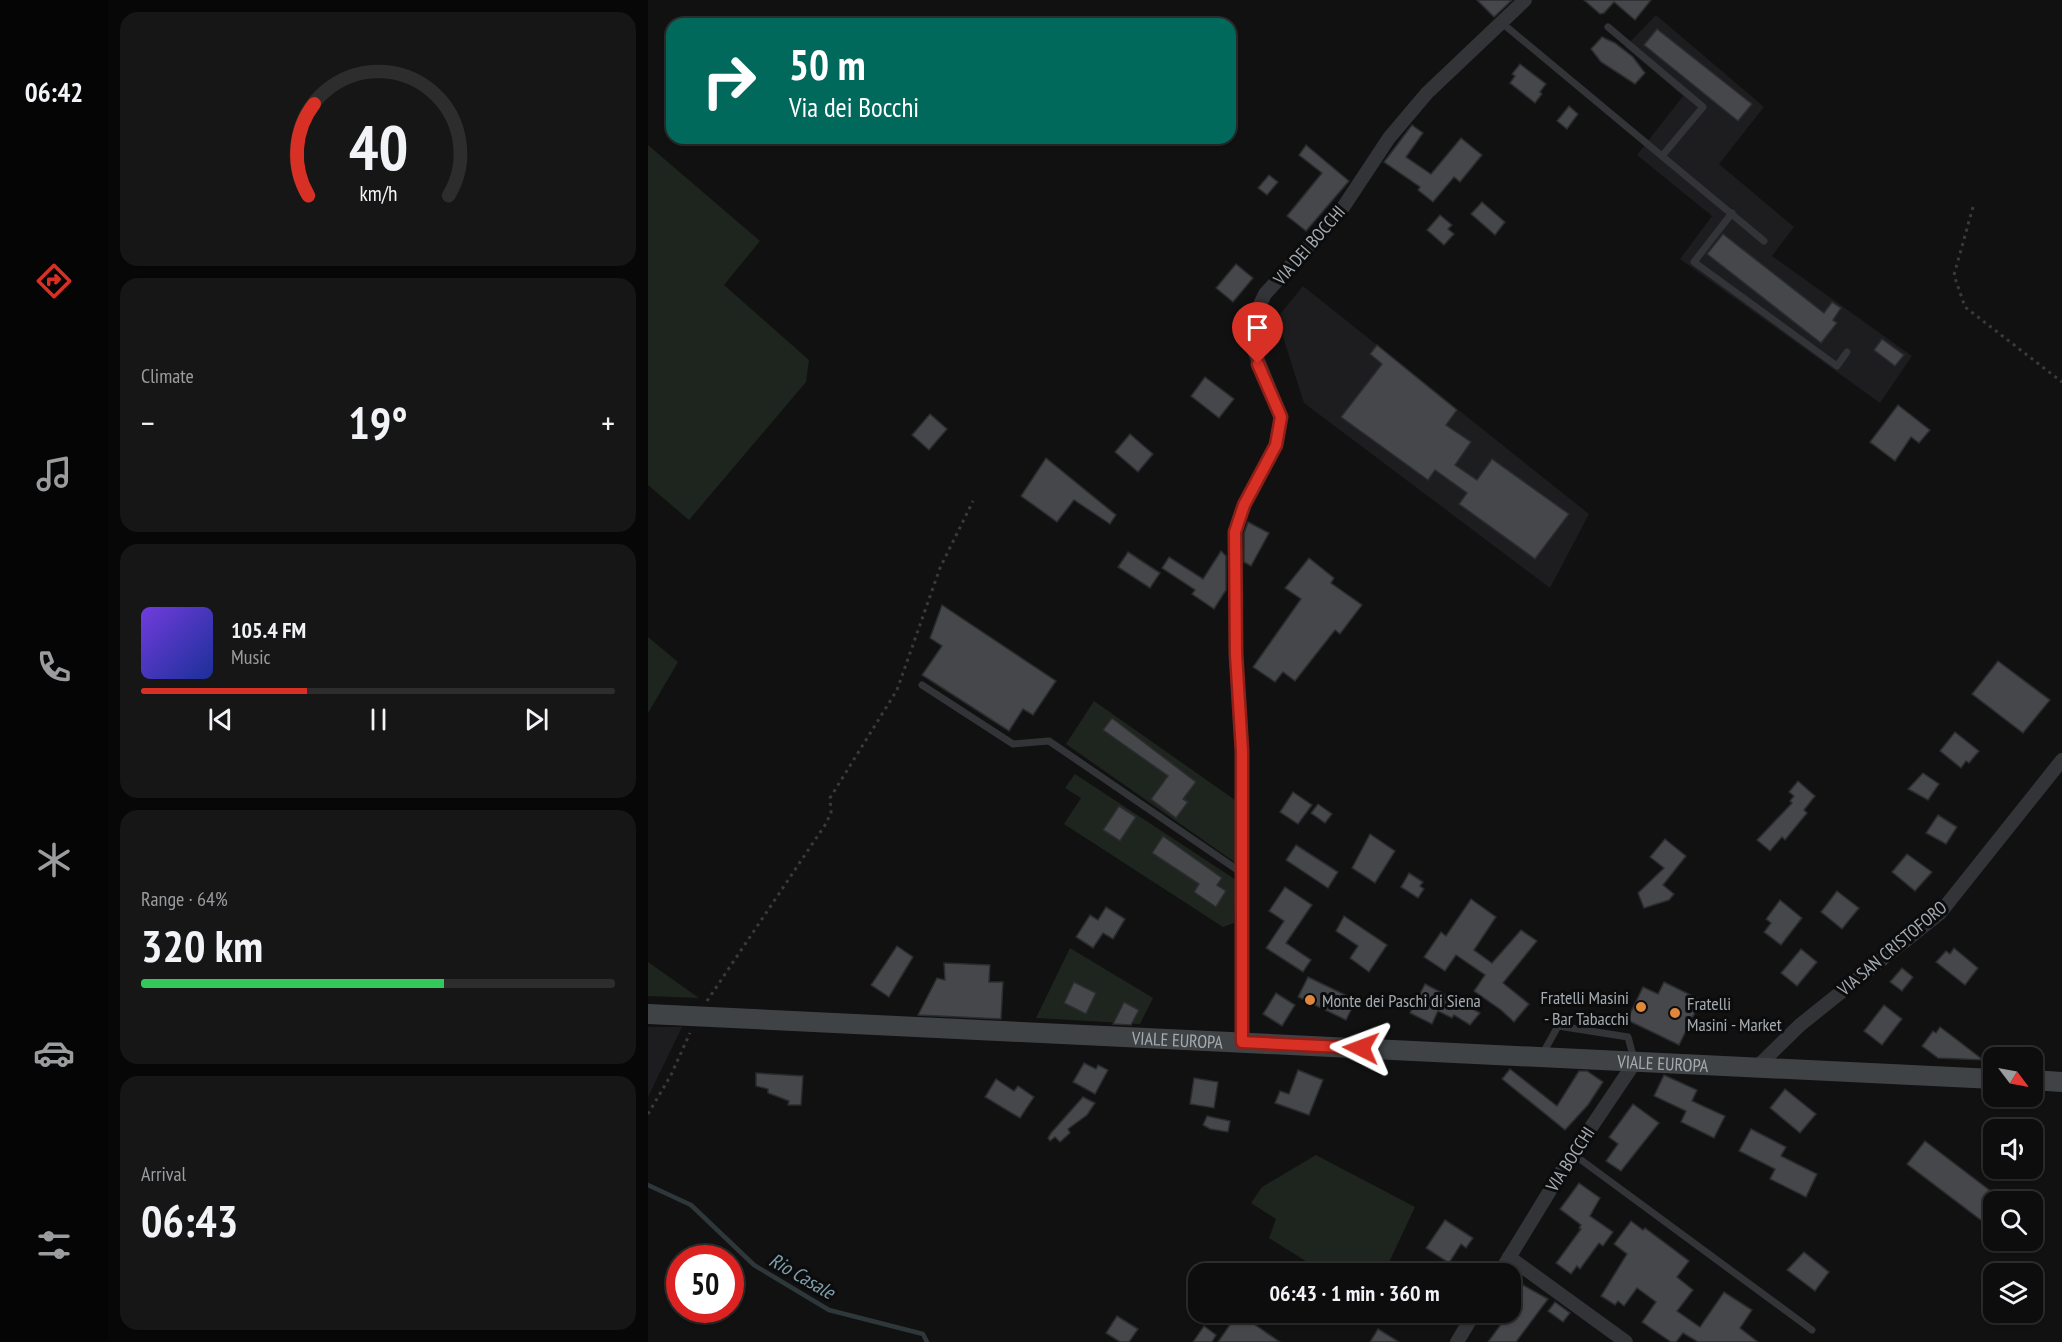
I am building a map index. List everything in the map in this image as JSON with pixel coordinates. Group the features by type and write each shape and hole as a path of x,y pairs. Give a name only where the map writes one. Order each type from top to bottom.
{"main road":[{"name":"VIALE EUROPA","path":"648,1014 1983,1079"},
{"path":"2043,1081 2062,1082"}],"street":[{"name":"VIA DEI BOCCHI","path":"1242,1042 1242,751 1236,654 1235,532 1244,505 1276,445 1281,417 1251,343 1252,321 1265,294 1342,209 1389,138 1427,93 1525,0"},
{"name":"VIA SAN CRISTOFORO","path":"1755,1069 1800,1025 1940,913 2062,760"},
{"name":"VIA BOCCHI","path":"1505,1263 1573,1154 1635,1062"},
{"path":"1509,1257 1626,1342"},
{"path":"1457,1342 1468,1323"}],"lane":[{"path":"1502,23 1764,241"},
{"path":"1608,27 1702,106 1662,156"},
{"path":"1732,213 1694,262 1837,366 1847,352"},
{"path":"922,685 1013,744 1049,741 1242,873"},
{"path":"1541,1058 1558,1026 1628,1037 1635,1062"},
{"path":"1573,1154 1812,1330"}],"path":[{"path":"1973,207 1954,274 1965,307 2062,382"},
{"path":"648,1114 672,1075 696,1017 825,825 831,813 830,798 897,690 939,568 973,501"}],"shaded area":[{"path":"1656,15 1764,107 1719,164 1794,227 1772,256 1912,356 1880,403 1680,259 1712,216 1637,155 1683,96 1625,47"},
{"path":"648,145 760,241 724,285 809,360 806,382 689,520 648,485"},
{"path":"1303,286 1589,514 1550,588 1304,403 1277,318"},
{"path":"648,637 678,662 648,713"},
{"path":"1094,701 1235,800 1236,863 1066,744"},
{"path":"1075,774 1236,880 1234,923 1223,927 1064,824 1081,798 1065,788"},
{"path":"1070,948 1153,998 1140,1024 1036,1018"},
{"path":"648,962 699,998 648,996"},
{"path":"648,1027 682,1027 648,1097"},
{"path":"1316,1155 1415,1207 1389,1263 1309,1263 1269,1238 1276,1219 1251,1203 1262,1187"}],"building":[{"path":"1477,0 1512,0 1494,17"},
{"path":"1584,0 1651,0 1635,20 1614,2 1604,13 1600,14"},
{"path":"1657,29 1752,104 1738,121 1644,45"},
{"path":"1602,37 1615,43 1633,57 1645,73 1635,84 1601,62 1591,49"},
{"path":"1520,64 1546,84 1535,103 1510,83 1515,76 1512,74"},
{"path":"1569,106 1578,114 1567,129 1557,121"},
{"path":"1412,125 1423,133 1406,157 1431,174 1461,138 1482,155 1460,182 1454,177 1433,202 1418,190 1420,187 1384,162"},
{"path":"1306,145 1349,181 1306,231 1287,216 1322,173 1299,155"},
{"path":"1269,175 1278,182 1267,195 1258,188"},
{"path":"1482,202 1505,222 1495,235 1471,214"},
{"path":"1440,215 1452,225 1448,229 1454,234 1444,245 1427,230"},
{"path":"1723,234 1824,313 1832,302 1841,308 1833,320 1837,323 1821,343 1707,254"},
{"path":"1236,264 1253,278 1233,302 1216,288"},
{"path":"1882,339 1904,355 1895,366 1874,350"},
{"path":"1377,345 1457,410 1446,425 1471,442 1455,465 1477,480 1492,459 1569,514 1535,559 1459,504 1467,493 1435,470 1428,480 1341,417 1382,364 1370,354"},
{"path":"1205,377 1234,399 1219,418 1191,396"},
{"path":"1898,405 1930,430 1919,443 1911,437 1895,461 1870,442"},
{"path":"930,414 947,429 929,450 912,435"},
{"path":"1130,434 1153,454 1138,472 1115,452"},
{"path":"1046,458 1116,515 1110,524 1074,500 1057,522 1021,496"},
{"path":"1248,522 1269,533 1251,566 1244,562 1244,533"},
{"path":"1221,551 1226,556 1226,590 1214,609 1192,594 1195,590 1162,568 1169,557 1203,579"},
{"path":"1128,552 1160,573 1150,588 1118,567"},
{"path":"1309,558 1334,578 1331,583 1362,605 1340,634 1335,630 1295,681 1283,672 1275,682 1253,667 1301,599 1285,588"},
{"path":"942,605 1056,681 1033,715 1023,709 1009,731 922,675 942,646 930,638"},
{"path":"1998,661 2050,700 2023,733 1972,694"},
{"path":"1112,718 1196,782 1183,799 1188,802 1176,818 1151,799 1168,776 1103,730"},
{"path":"1955,732 1979,751 1969,763 1966,761 1961,768 1940,751"},
{"path":"1923,773 1939,784 1928,800 1908,789"},
{"path":"1798,781 1815,796 1804,810 1807,813 1785,840 1782,837 1770,851 1757,840 1792,803 1790,801 1794,796 1789,792"},
{"path":"1293,792 1312,805 1298,824 1280,812"},
{"path":"1318,804 1332,814 1325,823 1311,813"},
{"path":"1119,806 1136,817 1120,841 1103,830"},
{"path":"1938,815 1957,827 1946,844 1926,833"},
{"path":"1370,834 1395,851 1375,883 1352,868"},
{"path":"1163,836 1222,878 1217,885 1226,891 1216,907 1194,892 1199,884 1152,853"},
{"path":"1665,839 1686,856 1663,885 1674,894 1669,900 1644,908 1638,893 1664,868 1650,857"},
{"path":"1296,845 1338,872 1328,888 1286,860"},
{"path":"1907,854 1932,872 1915,891 1892,872"},
{"path":"1409,873 1423,882 1420,886 1424,889 1418,898 1401,887"},
{"path":"1285,887 1312,905 1286,943 1311,960 1303,972 1266,948 1284,921 1269,911"},
{"path":"1837,891 1859,908 1842,929 1821,912"},
{"path":"1471,899 1496,917 1474,950 1492,963 1521,930 1537,941 1503,983 1529,1004 1514,1022 1474,991 1485,975 1456,955 1445,971 1424,957 1441,932 1446,936"},
{"path":"1780,900 1802,918 1781,945 1764,932 1771,923 1766,919"},
{"path":"1106,907 1125,919 1113,939 1103,933 1093,948 1076,937 1090,915 1098,920"},
{"path":"1344,916 1387,945 1369,972 1350,958 1358,946 1336,931"},
{"path":"897,946 913,957 889,997 871,985"},
{"path":"1954,948 1978,968 1965,985 1936,962 1946,951 1950,954"},
{"path":"1801,949 1817,962 1797,986 1781,973"},
{"path":"944,963 990,965 989,982 1003,982 1001,1019 918,1015 937,978 945,980"},
{"path":"1902,968 1913,977 1902,991 1890,982"},
{"path":"1308,977 1356,1000 1346,1020 1298,997"},
{"path":"1074,982 1096,993 1086,1014 1064,1003"},
{"path":"1664,982 1701,1000 1679,1045 1627,1020 1643,987 1658,994"},
{"path":"1425,984 1480,1013 1470,1025 1454,1015 1452,1018 1438,1011 1432,1024 1410,1013"},
{"path":"1276,993 1295,1005 1282,1026 1263,1014"},
{"path":"1124,1002 1139,1010 1131,1025 1113,1024"},
{"path":"1884,1005 1902,1019 1882,1045 1864,1031"},
{"path":"1940,1027 1983,1060 1938,1058 1922,1046 1933,1031 1936,1033"},
{"path":"1084,1063 1096,1069 1098,1065 1108,1070 1095,1094 1073,1082"},
{"path":"1510,1069 1557,1106 1579,1071 1587,1071 1603,1082 1588,1105 1565,1130 1502,1079"},
{"path":"1298,1070 1323,1080 1309,1115 1275,1103 1280,1091 1289,1094"},
{"path":"756,1073 803,1076 801,1105 788,1105 789,1101 768,1093 768,1089 756,1086"},
{"path":"1664,1075 1697,1090 1692,1101 1725,1116 1714,1138 1681,1122 1686,1111 1654,1096"},
{"path":"1194,1078 1218,1082 1214,1108 1190,1104"},
{"path":"996,1079 1014,1091 1018,1086 1034,1097 1020,1118 985,1097"},
{"path":"1785,1089 1816,1114 1800,1133 1770,1108"},
{"path":"1083,1097 1095,1103 1087,1115 1068,1129 1070,1133 1060,1142 1055,1137 1050,1141 1048,1138 1051,1133"},
{"path":"1633,1104 1659,1123 1621,1171 1606,1161 1618,1144 1609,1137"},
{"path":"1207,1116 1230,1121 1228,1132 1210,1129 1203,1125"},
{"path":"1751,1129 1786,1147 1781,1156 1817,1174 1806,1197 1770,1179 1775,1169 1739,1151"},
{"path":"1925,1141 1991,1191 1983,1191 1983,1222 1907,1164"},
{"path":"1579,1183 1600,1198 1590,1216 1613,1232 1603,1246 1599,1243 1580,1269 1577,1266 1571,1274 1556,1263 1581,1229 1579,1228 1581,1225 1560,1209"},
{"path":"1445,1220 1473,1238 1466,1248 1461,1244 1449,1263 1426,1248"},
{"path":"1631,1221 1643,1230 1645,1228 1689,1261 1677,1277 1693,1290 1677,1311 1700,1327 1724,1292 1752,1310 1740,1328 1758,1342 1698,1342 1683,1333 1676,1342 1671,1342 1642,1322 1656,1302 1637,1288 1624,1306 1618,1301 1615,1305 1601,1296 1627,1254 1614,1244"},
{"path":"1804,1252 1829,1272 1815,1291 1787,1270"},
{"path":"1523,1285 1548,1299 1516,1342 1488,1342 1502,1323 1521,1323"},
{"path":"1555,1302 1570,1313 1563,1322 1548,1311"},
{"path":"1117,1316 1138,1329 1129,1342 1120,1342 1106,1333"},
{"path":"1231,1323 1252,1323 1280,1342 1218,1342"},
{"path":"1204,1326 1216,1335 1212,1342 1193,1342"},
{"path":"1378,1329 1399,1342 1370,1342"}],"waterway":[{"name":"Rio Casale","path":"648,1185 691,1205 754,1265 829,1310 923,1334 927,1342"}],"place":[{"name":"Monte dei Paschi di Siena","path":"1310,1000"},
{"name":"Fratelli Masini - Bar Tabacchi","path":"1641,1007"},
{"name":"Fratelli Masini - Market","path":"1675,1013"}],"route":[{"path":"1258,364 1281,417 1276,445 1244,505 1235,532 1236,654 1242,751 1242,1042 1361,1048"}]}
